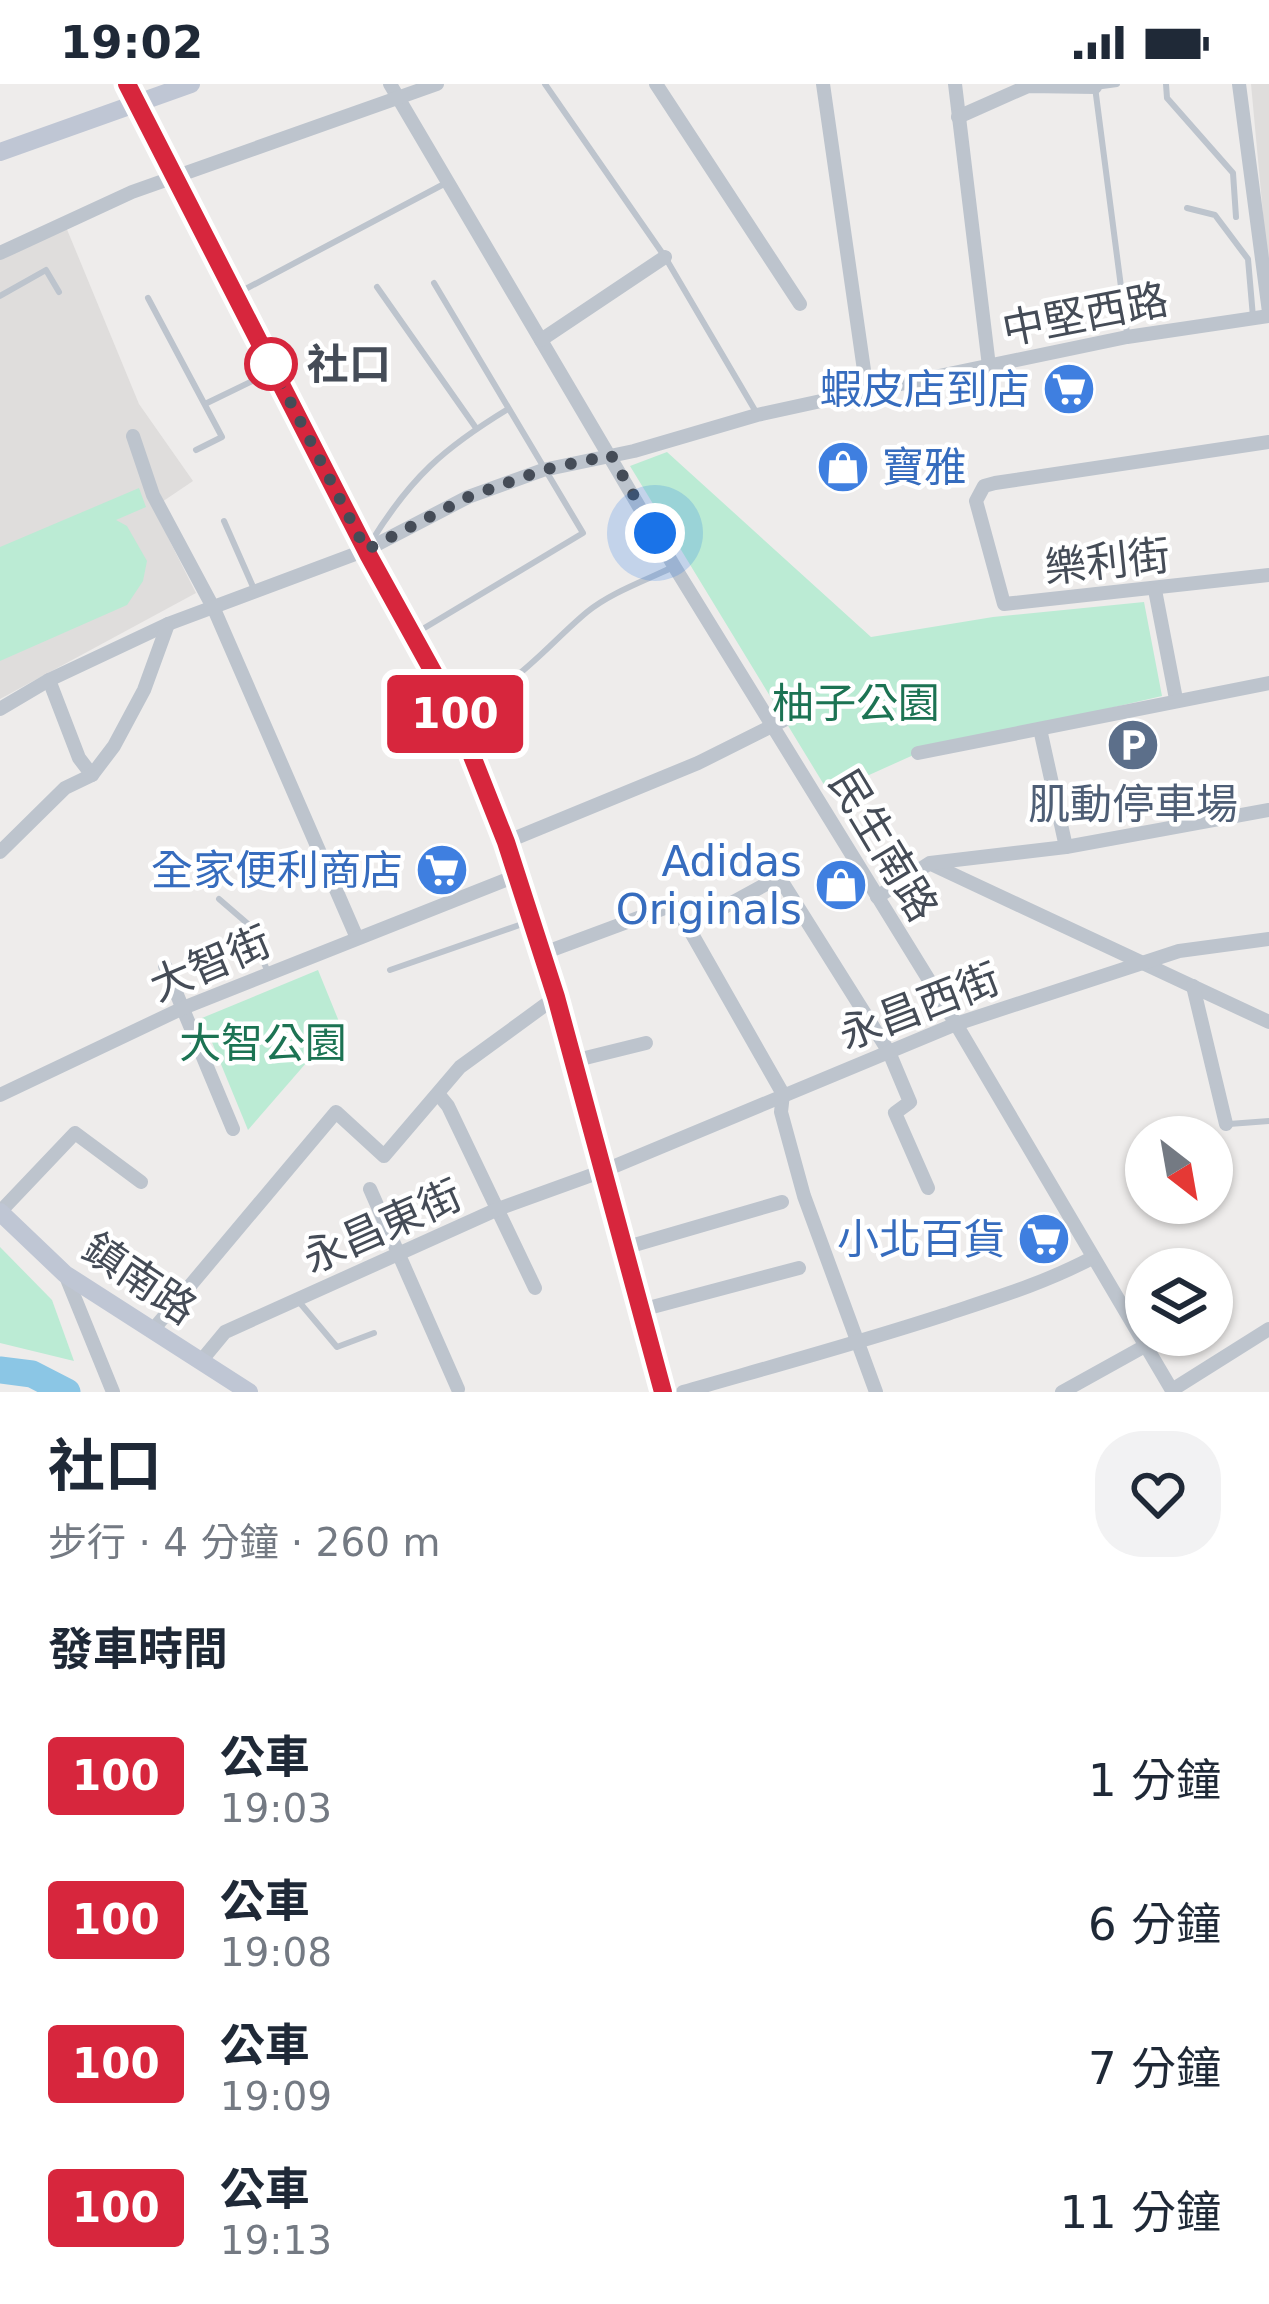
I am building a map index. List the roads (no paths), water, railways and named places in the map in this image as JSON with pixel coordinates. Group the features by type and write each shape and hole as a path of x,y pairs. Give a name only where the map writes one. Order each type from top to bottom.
{"street":[{"path":"127,84 366,550 453,708 518,875 556,997 663,1392"},
{"path":"0,152 191,84"},
{"name":"民生南路","path":"390,84 674,566 778,722 1125,1313"},
{"path":"0,253 86,211 176,176 437,84"},
{"path":"656,84 800,304"},
{"path":"823,84 868,392"},
{"path":"955,84 989,366"},
{"path":"1239,84 1264,315"},
{"path":"958,117 1028,86 1095,86"},
{"path":"541,340 665,256"},
{"name":"中堅西路","path":"0,709 49,680 168,625 366,550 468,497 543,470 757,415 1127,337 1264,315"},
{"path":"133,436 153,495 214,609 357,938"},
{"name":"樂利街","path":"1269,442 995,483 984,486 976,501 1004,604 1269,575"},
{"path":"1155,590 1176,699"},
{"path":"0,852 65,788 92,775 114,746 144,690 168,625"},
{"path":"49,680 80,758 92,775"},
{"path":"918,753 1269,682"},
{"path":"506,842 698,763 778,722"},
{"path":"1040,729 1066,847"},
{"path":"877,897 930,863 1066,847 1269,810"},
{"path":"930,863 1269,1022"},
{"name":"大智街","path":"0,1095 183,1008 518,875"},
{"path":"688,927 779,878 889,1052 910,1102 895,1113 928,1188"},
{"path":"541,954 673,905 783,1094 781,1112 804,1196 876,1392"},
{"name":"永昌西街","path":"603,1171 956,1024 1179,951 1269,939"},
{"path":"165,966 232,1129"},
{"path":"1193,986 1224,1116"},
{"path":"152,1331 336,1112 385,1156 460,1067 556,997"},
{"path":"574,1061 646,1042"},
{"path":"439,1095 535,1288"},
{"path":"0,1212 75,1133 141,1182"},
{"name":"永昌東街","path":"200,1361 225,1332 498,1210 603,1171"},
{"path":"370,1189 458,1389"},
{"path":"624,1248 782,1202"},
{"name":"鎮南路","path":"0,1212 65,1274 249,1392"},
{"path":"683,1392 1052,1280 1092,1258"},
{"path":"641,1310 799,1268"},
{"path":"65,1274 113,1392"},
{"path":"1173,1391 1269,1328"},
{"path":"1062,1392 1127,1356"},
{"name":"民生南路","path":"1151,1356 1173,1391"}],"lane":[{"path":"545,84 665,256 757,415"},
{"path":"1117,84 1095,86 1127,337"},
{"path":"1166,84 1167,98 1233,173 1236,217"},
{"path":"235,295 447,182"},
{"path":"1186,208 1215,215 1248,260 1264,315"},
{"path":"0,296 46,270 59,292"},
{"path":"412,635 583,533 434,284"},
{"path":"377,287 476,428"},
{"path":"148,298 222,437 196,450"},
{"path":"206,404 274,370"},
{"path":"366,550 393,506 447,446 508,409"},
{"path":"224,520 255,593"},
{"path":"453,708 482,700 515,679 591,608 674,566"},
{"path":"219,899 248,924 268,974"},
{"path":"390,970 531,921"},
{"path":"1233,1124 1269,1121"},
{"path":"297,1300 337,1347 374,1333"}],"waterway":[{"path":"0,1370 32,1374 67,1392"}],"place":[{"name":"社口","path":"271,364"},
{"name":"蝦皮店到店","path":"1069,389"},
{"name":"寶雅","path":"843,467"},
{"name":"肌動停車場","path":"1133,745"},
{"name":"全家便利商店","path":"442,870"},
{"name":"Adidas Originals","path":"841,885"},
{"name":"小北百貨","path":"1044,1239"}],"park label":[{"name":"柚子公園","path":"856,703"},
{"name":"大智公園","path":"263,1043"}]}
